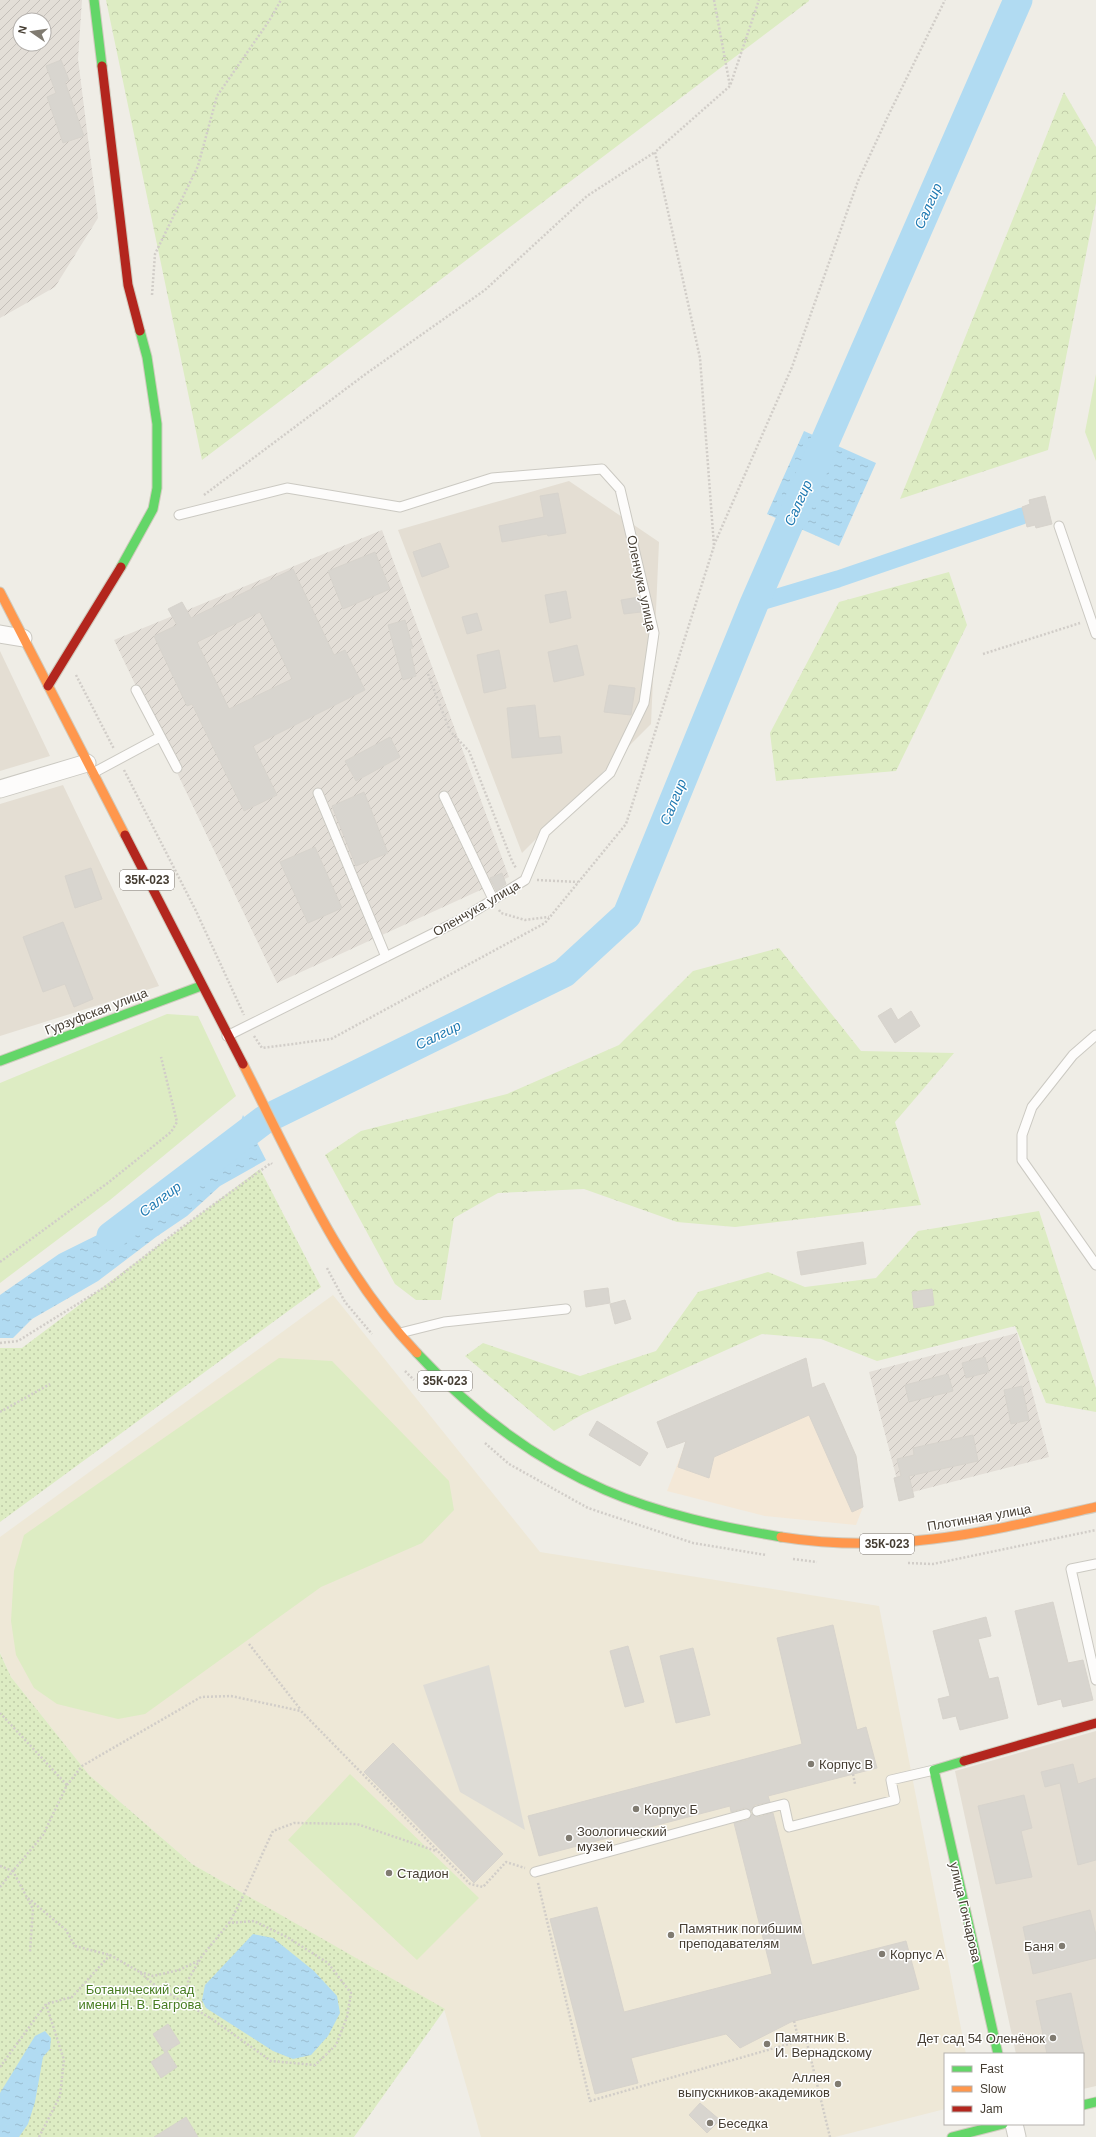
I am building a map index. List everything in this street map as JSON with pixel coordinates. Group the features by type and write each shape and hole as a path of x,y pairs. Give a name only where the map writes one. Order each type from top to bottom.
{"main road":[{"path":"48,686 139,537 153,509 157,488 157,424 147,357 128,285 94,0"},
{"name":"35К-023","path":"0,592 291,1161 355,1275 399,1333"},
{"name":"Гурзуфская улица","path":"0,1061 201,986"},
{"name":"Плотинная улица","path":"399,1333 438,1375 476,1410 524,1445 604,1489 676,1515 758,1533 821,1542 891,1544 954,1537 1096,1507"},
{"path":"934,1770 1096,1724"},
{"name":"улица Гончарова","path":"934,1770 998,2053"},
{"path":"1084,2105 1096,2102"},
{"path":"952,2137 999,2125"}],"street":[{"path":"0,634 23,638"},
{"path":"0,789 90,768"},
{"path":"1014,2125 1017,2137"}],"lane":[{"name":"Оленчука улица","path":"179,514 287,488 400,507 492,478 602,469 620,489 654,633 644,702 610,773 545,832 525,880 460,920 227,1036"},
{"path":"1059,526 1096,634"},
{"path":"136,690 177,768"},
{"path":"90,768 119,759 160,737"},
{"path":"318,793 386,957"},
{"path":"444,796 493,899"},
{"path":"1096,1036 1073,1055 1032,1107 1022,1135 1022,1160 1096,1265"},
{"path":"399,1333 444,1322 566,1310"},
{"path":"1096,1564 1071,1569 1096,1680"},
{"path":"758,1811 784,1804 789,1827 895,1800 891,1780 934,1770"},
{"path":"535,1872 746,1814"}],"path":[{"path":"151,302 154,254 198,166 217,96 269,21 281,0"},
{"path":"714,0 730,86"},
{"path":"203,496 367,373 485,290 587,196 655,152 730,86 758,0"},
{"path":"65,656 196,911 253,1035 262,1048 331,1039 545,923 626,824 714,546 792,367 858,181 945,0"},
{"path":"655,152 700,358 714,546"},
{"path":"983,654 1092,619"},
{"path":"428,674 450,731 469,751 512,862 525,880 579,882"},
{"path":"493,899 501,913 510,916 525,920 549,917"},
{"path":"0,1262 109,1182 171,1132 178,1122 160,1057"},
{"path":"0,1343 18,1341 108,1285 181,1228 271,1163 275,1170"},
{"path":"326,1267 345,1302 375,1337"},
{"path":"400,1365 416,1382"},
{"path":"0,1412 50,1384"},
{"path":"480,1438 509,1464 588,1508 693,1543 772,1556"},
{"path":"903,1563 933,1564 1096,1530"},
{"path":"787,1558 819,1562"},
{"path":"249,1644 302,1711 470,1884 483,1887 506,1862 535,1872 590,2101 806,2039 830,2137"},
{"path":"0,1887 43,1835 68,1785 82,1766 201,1697 231,1696 302,1711"},
{"path":"0,1713 68,1785"},
{"path":"853,1774 855,1784"},
{"path":"188,2005 188,1980 198,1961 229,1923 245,1895 254,1868 273,1831 294,1823 357,1824 438,1851"},
{"path":"0,1866 13,1872 33,1909 30,1952"},
{"path":"28,1898 66,1930 76,1946 110,1955 138,1971 156,1986 212,2019 271,2061 314,2065 336,2045 347,2017 351,1993 328,1963 287,1937 254,1921 229,1923"},
{"path":"0,2067 46,2004 72,1997 110,1955"},
{"path":"138,1971 153,1976 179,1970 198,1961"},
{"path":"39,2137 60,2096 64,2060 46,2004"},
{"path":"794,2021 799,2041"}],"shaded area":[{"path":"0,0 82,0 78,59 98,218 55,287 0,318"},
{"path":"569,481 659,542 651,724 522,853 398,530"},
{"path":"382,530 509,877 277,983 114,640"},
{"path":"0,651 50,756 0,771"},
{"path":"63,785 159,986 0,1036 0,804"},
{"path":"333,1295 540,1552 879,1606 966,2053 944,2053 944,2109 835,2137 481,2137 444,2009 192,1864 89,1775 11,1677 0,1652 0,1537"},
{"path":"1017,1333 1049,1457 901,1495 869,1372"},
{"path":"824,1383 856,1456 863,1507 856,1525 765,1516 667,1491 686,1442"},
{"path":"489,1665 525,1830 460,1792 423,1685"},
{"path":"1096,1731 1096,2086 1084,2089 1084,2053 1016,2053 955,1771"}],"green space":[{"path":"106,0 809,0 809,1 202,460"},
{"path":"1064,92 1096,147 1096,203 1048,450 900,499"},
{"path":"1096,374 1096,461 1085,432"},
{"path":"949,572 967,625 896,771 776,781 770,733 839,602"},
{"path":"779,948 861,1051 954,1053 895,1122 921,1205 735,1227 677,1222 584,1189 498,1193 454,1218 441,1300 416,1300 395,1284 325,1155 361,1131 507,1094 619,1045 693,971"},
{"path":"167,1014 198,1016 236,1096 110,1200 0,1283 0,1083"},
{"path":"260,1169 321,1287 0,1522 0,1348 22,1348"},
{"path":"1039,1211 1096,1388 1096,1412 1046,1403 1015,1326 877,1361 821,1339 762,1334 583,1414 554,1431 465,1356 483,1343 580,1376 656,1351 698,1292 768,1272 805,1287 876,1278 918,1231"},
{"path":"279,1358 332,1361 449,1481 454,1510 422,1543 321,1587 145,1714 118,1719 57,1704 34,1688 16,1655 11,1621 14,1571 24,1535"},
{"name":"Ботанический сад имени Н. В. Багрова","path":"0,1653 11,1677 89,1775 192,1864 445,2009 354,2137 0,2137"},
{"name":"Стадион","path":"350,1774 479,1898 417,1960 288,1840"}],"water":[{"path":"804,431 876,463 839,546 767,514"},
{"path":"243,1115 266,1160 220,1186 187,1216 156,1237 98,1281 32,1319 13,1338 0,1338 0,1295 59,1254 190,1189 233,1145"},
{"path":"253,1934 273,1938 314,1971 337,1996 340,2013 328,2036 311,2055 293,2059 273,2051 206,2008 202,2000 205,1985"},
{"path":"45,2031 51,2038 50,2049 43,2057 35,2102 28,2124 19,2137 0,2137 0,2093 35,2036"}],"building":[{"path":"61,60 69,80 65,82 84,136 63,143 47,97 56,93 46,66"},
{"path":"558,493 566,533 548,536 547,534 502,542 499,526 544,517 540,496"},
{"path":"1045,496 1052,524 1036,528 1035,525 1027,527 1022,507 1030,504 1029,500"},
{"path":"440,543 449,567 422,577 413,552"},
{"path":"375,552 390,589 343,609 328,571"},
{"path":"293,569 334,655 345,650 365,690 253,746 277,795 244,811 192,704 187,706 154,636 177,625 168,609 182,602 191,618","holes":["260,612 292,679 229,709 197,642"]},
{"path":"566,591 571,618 550,623 545,595"},
{"path":"639,597 641,612 624,614 621,600"},
{"path":"477,613 482,630 467,634 462,617"},
{"path":"405,620 413,648 410,649 416,676 403,680 388,625"},
{"path":"577,645 584,675 554,682 548,652"},
{"path":"499,650 506,688 484,693 477,655"},
{"path":"609,685 635,688 631,715 604,712"},
{"path":"535,705 539,738 560,736 562,753 512,758 507,708"},
{"path":"390,737 400,757 356,781 345,761"},
{"path":"364,792 388,853 356,866 332,806"},
{"path":"315,847 342,908 308,923 280,862"},
{"path":"91,868 102,899 75,908 65,876"},
{"path":"502,873 506,884 496,891 490,878"},
{"path":"63,922 93,999 74,1007 65,984 43,992 23,937"},
{"path":"891,1008 898,1020 911,1011 920,1026 895,1043 878,1016"},
{"path":"863,1242 866,1264 801,1275 797,1252"},
{"path":"608,1288 610,1303 586,1307 584,1291"},
{"path":"932,1289 934,1305 914,1308 912,1292"},
{"path":"625,1300 631,1319 615,1324 610,1304"},
{"path":"985,1357 989,1372 966,1378 962,1363"},
{"path":"806,1358 812,1388 824,1383 856,1456 863,1507 852,1512 809,1415 714,1457 709,1478 678,1467 686,1441 667,1448 657,1422"},
{"path":"948,1374 953,1391 909,1402 905,1385"},
{"path":"1022,1386 1029,1420 1011,1424 1004,1390"},
{"path":"597,1421 648,1453 640,1466 589,1435"},
{"path":"973,1435 978,1461 909,1476 914,1497 899,1501 894,1478 901,1476 897,1459 914,1455 913,1448"},
{"path":"1053,1602 1068,1663 1083,1660 1093,1700 1063,1707 1061,1699 1038,1705 1015,1611"},
{"path":"986,1617 991,1636 978,1639 989,1679 998,1677 1008,1718 960,1730 956,1716 943,1719 938,1699 950,1696 933,1631"},
{"path":"833,1625 857,1730 866,1727 877,1768 768,1796 770,1802 755,1805 751,1811 745,1808 731,1812 730,1806 539,1856 528,1816 802,1744 777,1638"},
{"path":"628,1646 644,1702 625,1707 610,1651"},
{"path":"693,1648 710,1715 676,1723 660,1656"},
{"path":"393,1743 503,1854 474,1883 364,1772"},
{"path":"1073,1764 1078,1784 1096,1778 1096,1860 1078,1865 1060,1783 1045,1787 1041,1772"},
{"path":"1024,1795 1032,1828 1021,1831 1032,1877 996,1884 978,1806"},
{"name":"Корпус А","path":"773,1813 812,1965 906,1941 919,1989 791,2022 740,2048 726,2034 631,2058 638,2083 595,2094 550,1919 597,1907 624,2012 772,1974 734,1823 748,1820 752,1814 758,1817"},
{"name":"Баня","path":"1090,1910 1096,1935 1096,1958 1033,1974 1023,1927"},
{"path":"1071,1993 1084,2053 1047,2053 1036,2001"},
{"path":"168,2024 180,2043 167,2051 177,2067 161,2078 151,2062 165,2053 153,2034"},
{"path":"700,2103 720,2120 707,2133 689,2115"},
{"path":"186,2117 198,2137 154,2137"}],"waterway":[{"name":"Салгир","path":"111,1236 264,1120 564,973 627,915 754,604 1018,0"},
{"path":"754,604 838,579 1022,516"}],"traffic: fast":[{"path":"94,0 102,66"},
{"path":"121,567 153,509 157,488 157,424 147,357 140,331"},
{"path":"0,1061 201,986"},
{"path":"417,1353 459,1394 504,1431 553,1464 579,1478 605,1490 669,1513 736,1529 781,1537"},
{"path":"964,1761 934,1770 998,2053"},
{"path":"1084,2105 1096,2102"},
{"path":"952,2137 999,2125"}],"traffic: slow":[{"path":"0,592 125,835"},
{"path":"243,1064 300,1178 341,1252 389,1321 417,1353"},
{"path":"781,1537 823,1542 902,1542 978,1532 1096,1507"}],"traffic: jam":[{"path":"102,66 128,285 140,331"},
{"path":"48,686 121,567"},
{"path":"125,835 243,1064"},
{"path":"964,1761 1096,1723"}],"place":[{"name":"Корпус В","path":"811,1764"},
{"name":"Корпус Б","path":"636,1809"},
{"name":"Зоологический музей","path":"569,1838"},
{"name":"Стадион","path":"389,1873"},
{"name":"Памятник погибшим преподавателям","path":"671,1935"},
{"name":"Баня","path":"1062,1946"},
{"name":"Корпус А","path":"882,1954"},
{"name":"Дет сад 54 Оленёнок","path":"1053,2038"},
{"name":"Памятник В. И. Вернадскому","path":"767,2044"},
{"name":"Аллея выпускников-академиков","path":"838,2084"},
{"name":"Беседка","path":"710,2123"}]}
